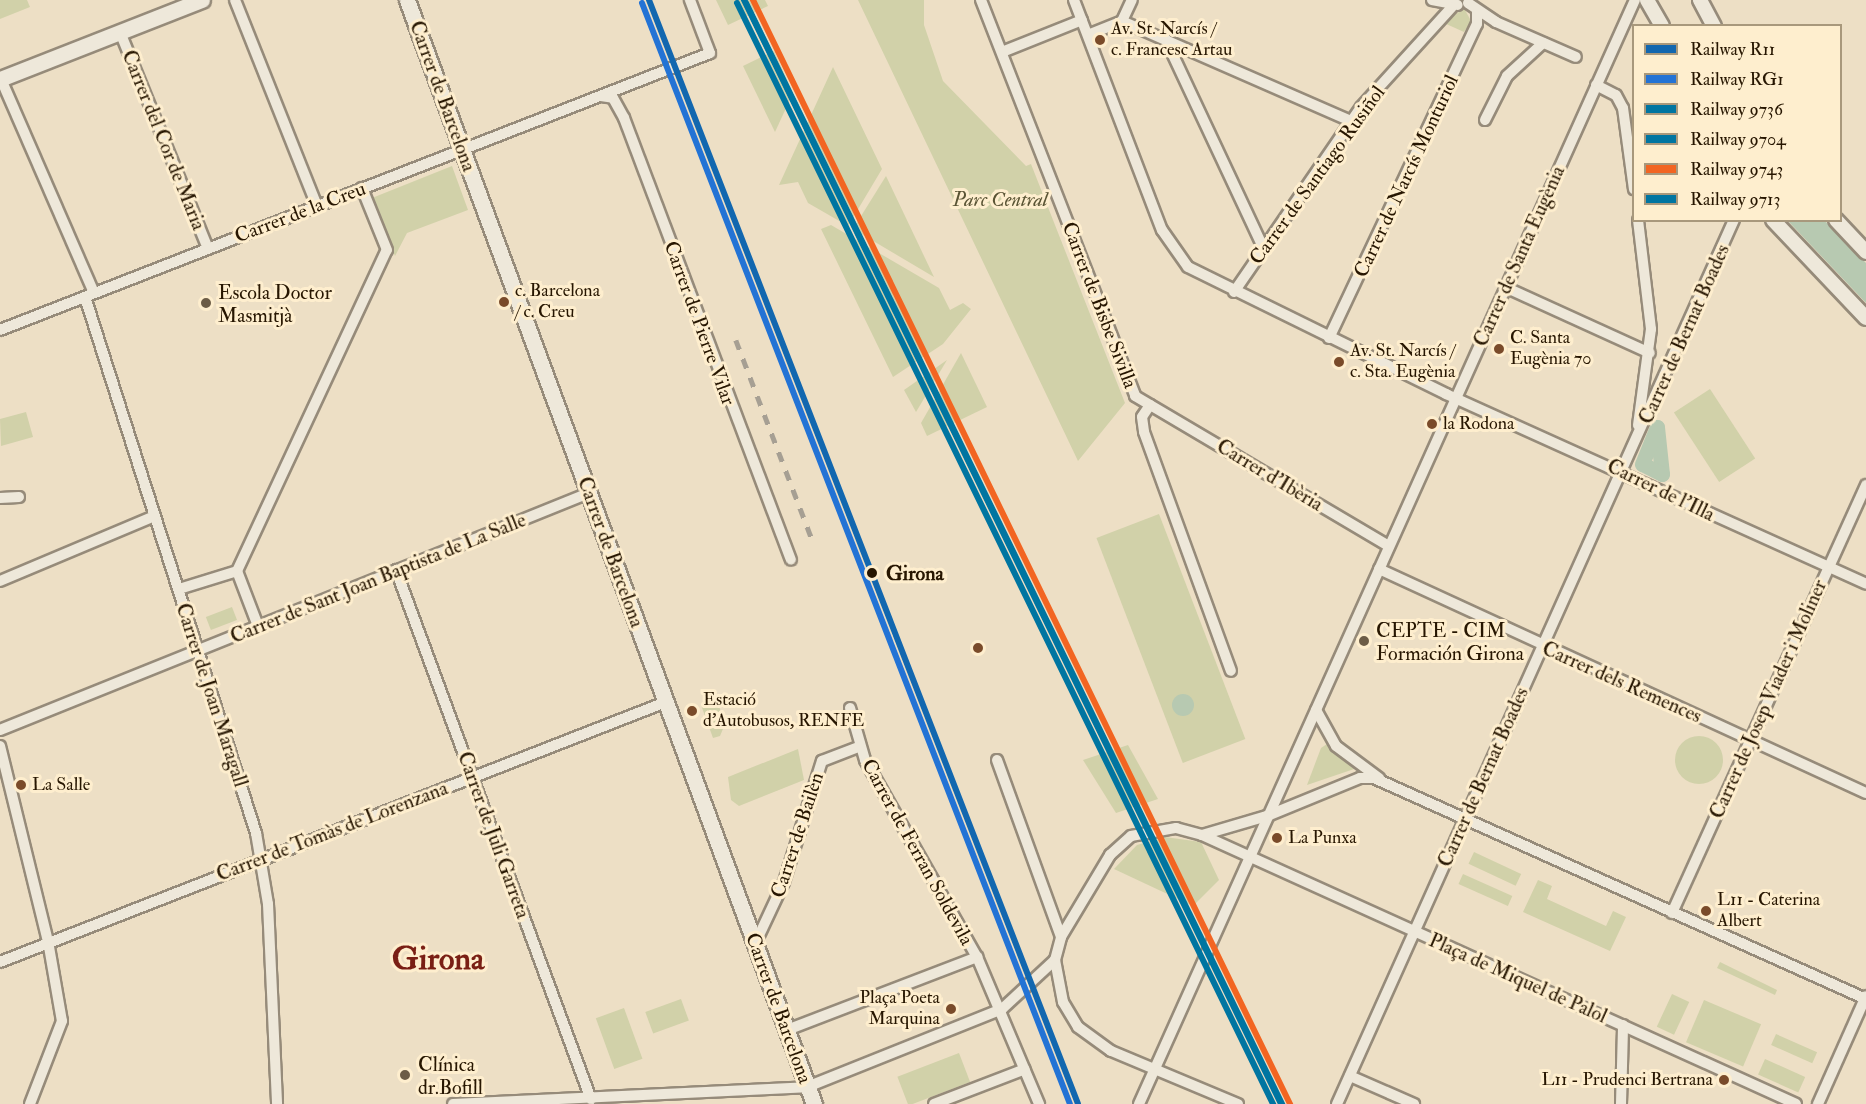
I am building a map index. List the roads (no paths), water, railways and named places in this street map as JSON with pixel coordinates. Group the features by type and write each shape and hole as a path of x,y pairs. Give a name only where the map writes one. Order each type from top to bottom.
{"main road":[{"path":"1,79 202,0"},
{"name":"Carrer de Barcelona","path":"407,0 814,1104"}],"street":[{"path":"235,0 317,206"},
{"name":"Carrer de la Creu","path":"0,330 463,148 710,54 690,0"},
{"name":"Carrer de Bisbe Sivilla","path":"981,0 1135,396 1150,405 1142,417 1144,432 1232,671"},
{"name":"Carrer de l'Illa","path":"1074,0 1173,250 1199,274 1455,398 1866,584"},
{"path":"1088,35 1122,21 1132,0"},
{"path":"1432,0 1452,7 1470,1 1477,12 1576,57"},
{"name":"Carrer de Santa Eugènia","path":"1138,1104 1635,0"},
{"path":"1647,0 1661,24"},
{"path":"1700,0 1713,24"},
{"name":"Carrer de Santiago Rusiñol","path":"1234,292 1351,121 1452,7"},
{"name":"Carrer de Narcís Monturiol","path":"1329,338 1477,24 1477,12"},
{"path":"1002,51 1082,20"},
{"path":"1122,21 1351,121"},
{"name":"Carrer del Cor de Maria","path":"120,32 208,249"},
{"path":"1165,38 1263,247"},
{"path":"1485,120 1507,76 1543,43"},
{"name":"Carrer de Joan Maragall","path":"1,79 90,295 155,516 199,650 261,858 277,1104"},
{"path":"1596,85 1616,95 1623,108 1632,174"},
{"name":"Carrer de Pierre Vilar","path":"600,96 612,98 624,118 791,560"},
{"path":"258,626 237,571 387,250 362,188"},
{"path":"1635,445 1650,353 1638,222"},
{"name":"Carrer de Bernat Boades","path":"1337,1104 1542,646 1623,473 1733,222"},
{"path":"1775,222 1866,318"},
{"path":"1838,222 1866,252"},
{"path":"1505,287 1650,353"},
{"name":"Carrer d'Ibèria","path":"1150,405 1389,546"},
{"name":"Carrer de Josep Viader i Moliner","path":"1672,913 1866,485"},
{"name":"Carrer de Sant Joan Baptista de La Salle","path":"0,730 589,493"},
{"path":"0,498 19,497"},
{"path":"0,581 155,516"},
{"name":"Carrer dels Remences","path":"1379,569 1542,646 1866,793"},
{"name":"Carrer de Juli Garreta","path":"396,570 591,1099"},
{"path":"179,589 237,571"},
{"name":"Carrer de Tomàs de Lorenzana","path":"0,962 48,941 666,702"},
{"name":"Carrer de Ferran Soldevila","path":"850,708 859,747 977,957 1002,1009 1039,1104"},
{"path":"1316,710 1336,746 1384,783"},
{"path":"0,746 48,941 62,1021 31,1103"},
{"name":"Carrer de Bailèn","path":"755,944 782,890 822,760 859,747"},
{"path":"997,760 1061,937 1055,960 1063,1002 1078,1027 1111,1051 1231,1103"},
{"path":"1202,835 1267,816 1360,778 1384,783 1465,818 1672,913 1866,998 1818,1104"},
{"name":"Plaça de Miquel de Palol","path":"1061,937 1110,855 1131,836 1176,828 1202,835 1796,1104"},
{"path":"787,1030 977,957"},
{"path":"453,1104 591,1099 684,1099 807,1087 1002,1009 1055,960"},
{"path":"1621,1104 1623,1025"},
{"path":"934,1104 1025,1069"},
{"path":"1350,1076 1414,1104"}],"waterway":[{"path":"1657,427 1662,474 1642,464 1657,427"}],"railway":[{"path":"736,340 814,544"}],"rail line":[{"name":"R11","path":"649,0 1078,1104"},
{"name":"9736","path":"744,0 1281,1104"},
{"name":"9743","path":"753,0 1290,1104"},
{"name":"RG1","path":"642,3 1070,1104"},
{"name":"9704","path":"737,3 1273,1104"},
{"name":"9713","path":"746,3 1282,1104"}],"place":[{"name":"Av. St. Narcís / c. Francesc Artau","path":"1100,40"},
{"name":"c. Barcelona / c. Creu","path":"504,302"},
{"name":"Escola Doctor Masmitjà","path":"206,303"},
{"name":"C. Santa Eugènia 70","path":"1499,349"},
{"name":"Av. St. Narcís / c. Sta. Eugènia","path":"1339,362"},
{"name":"la Rodona","path":"1432,424"},
{"name":"Girona","path":"872,573"},
{"name":"CEPTE - CIM Formación Girona","path":"1364,641"},
{"name":"Estació d'Autobusos, RENFE","path":"692,711"},
{"name":"La Salle","path":"21,785"},
{"name":"La Punxa","path":"1277,838"},
{"name":"L11 - Caterina Albert","path":"1706,911"},
{"name":"Plaça Poeta Marquina","path":"951,1009"},
{"name":"Clínica dr.Bofill","path":"405,1075"},
{"name":"L11 - Prudenci Bertrana","path":"1724,1080"}],"district":[{"name":"Girona","path":"438,959"}],"park label":[{"name":"Parc Central","path":"1000,199"}]}
